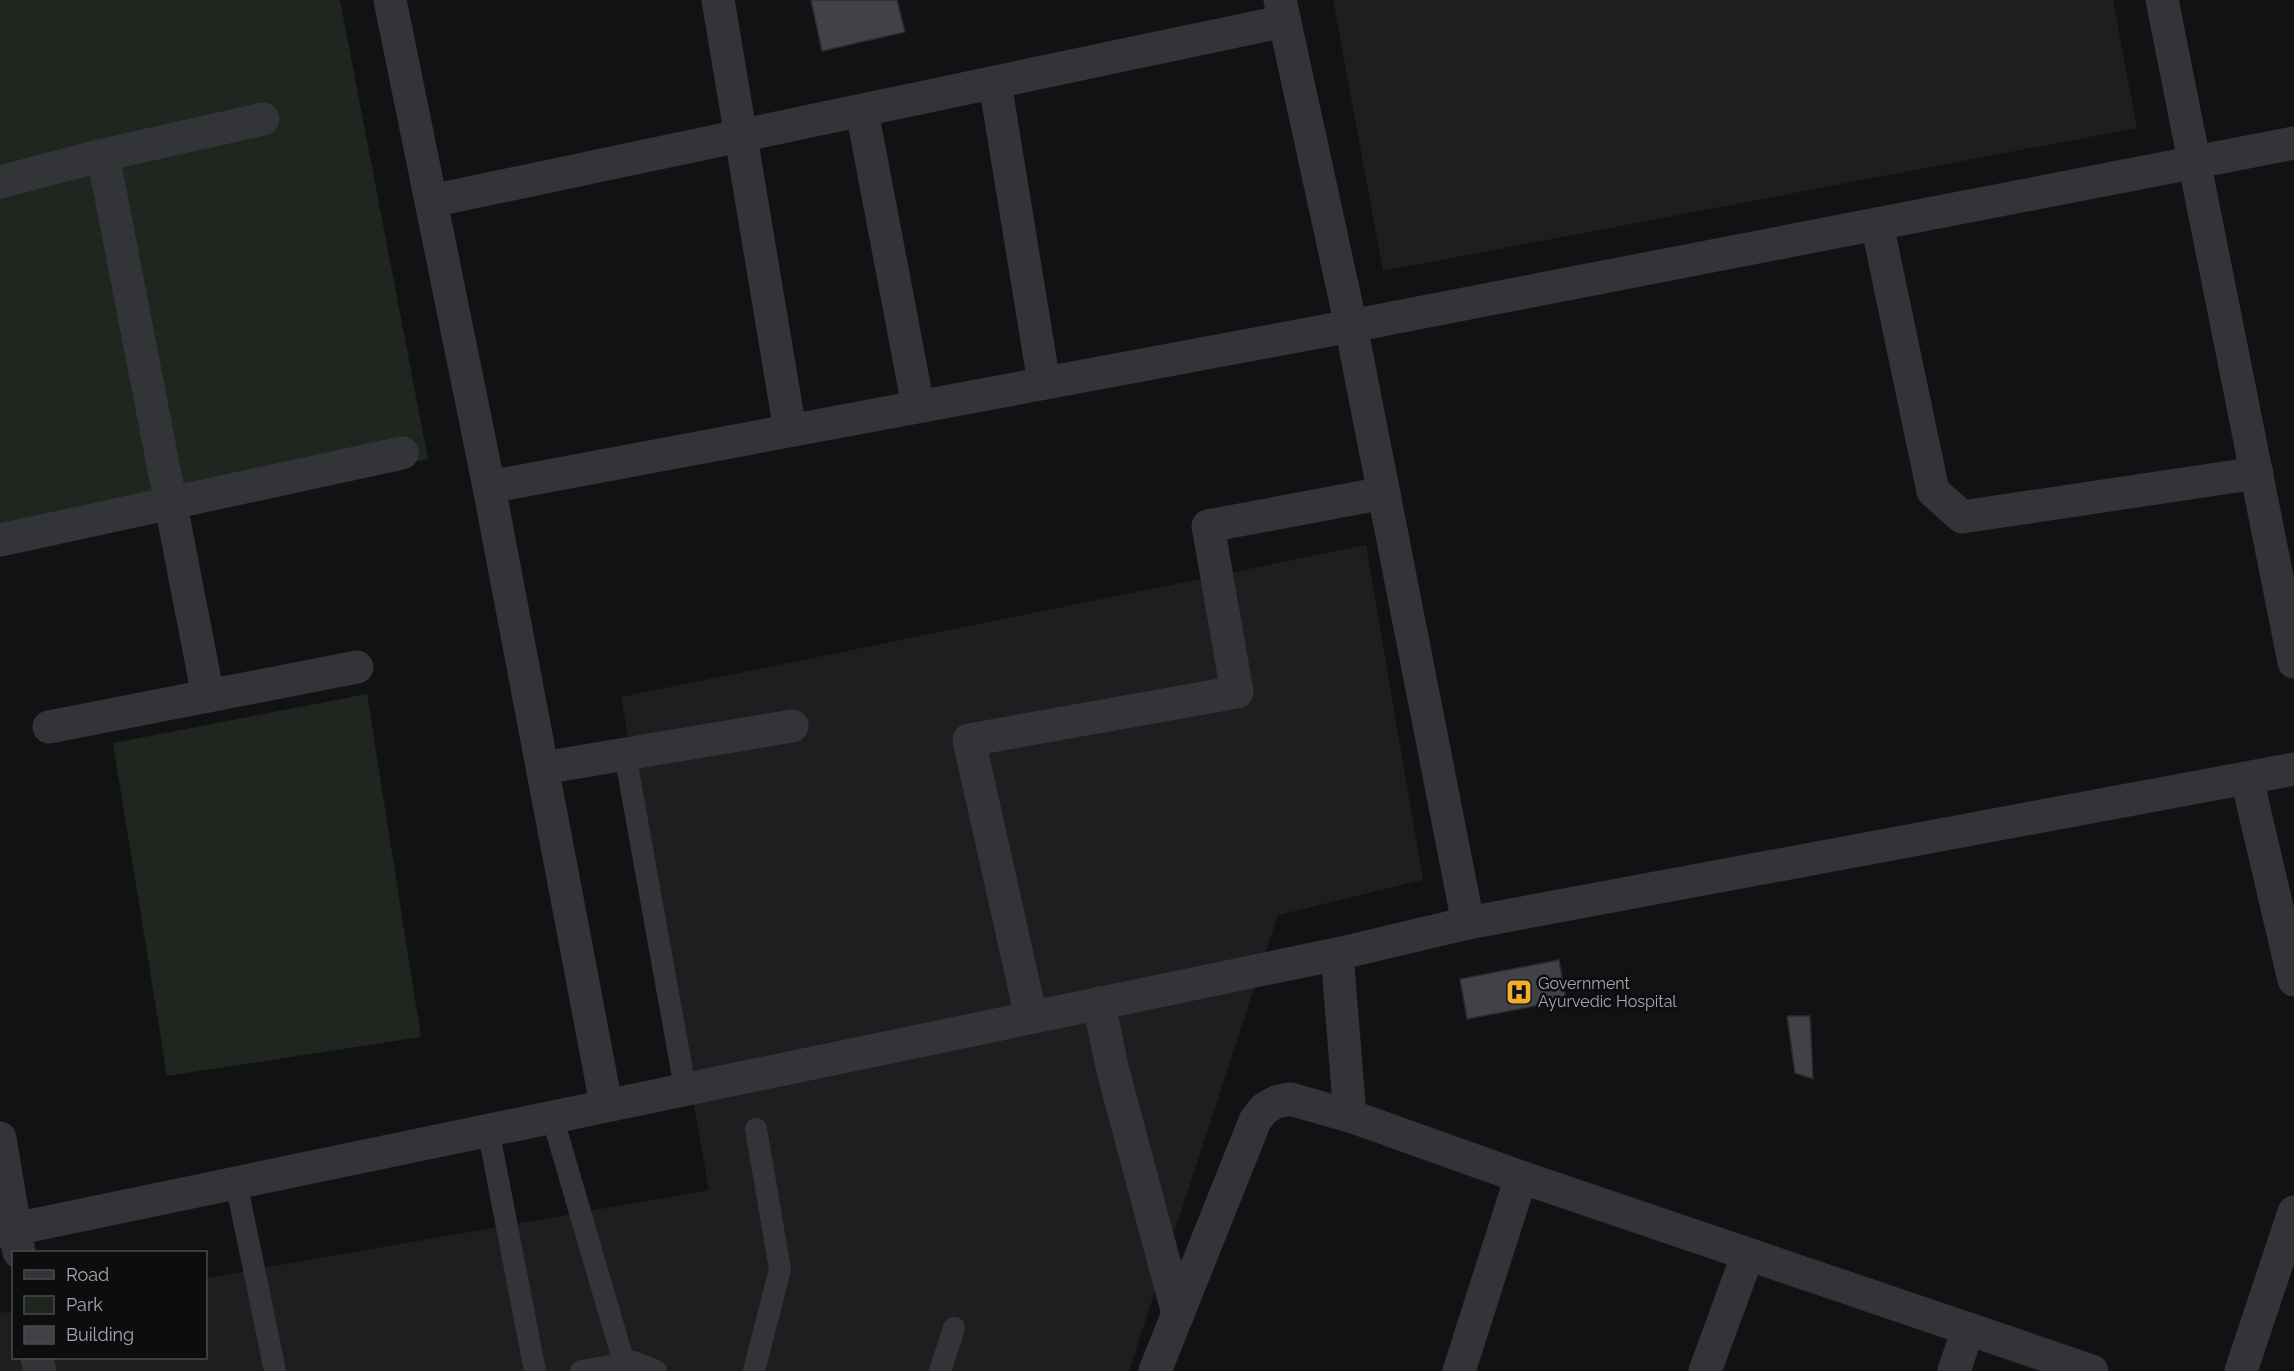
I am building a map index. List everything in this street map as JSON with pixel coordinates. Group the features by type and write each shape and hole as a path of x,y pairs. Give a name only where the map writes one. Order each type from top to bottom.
{"street":[{"path":"390,0 489,487 606,1104"},
{"path":"718,0 790,430"},
{"path":"2162,0 2294,662"},
{"path":"431,201 995,83 1283,10 1351,326 1468,923"},
{"path":"995,83 1044,383"},
{"path":"862,111 918,406"},
{"path":"0,182 103,155 263,119"},
{"path":"489,487 1351,326 2294,143"},
{"path":"103,155 208,696"},
{"path":"1877,224 1933,491 1962,517 2257,473"},
{"path":"0,540 402,453"},
{"path":"1031,1017 969,740 1238,692 1208,526 1384,493"},
{"path":"49,727 357,667"},
{"path":"543,768 792,726"},
{"path":"0,1138 11,1238 236,1182 1337,954 1468,923 2294,769"},
{"path":"2247,779 2294,980"},
{"path":"1337,954 1350,1116"},
{"path":"1099,1003 1112,1066 1178,1314"},
{"path":"1155,1371 1256,1121 1264,1110 1276,1102 1290,1100 1350,1116 1521,1177 2092,1371"},
{"path":"1459,1371 1521,1177"},
{"path":"2241,1371 2294,1212"},
{"path":"1705,1371 1748,1254"},
{"path":"1954,1371 1968,1329"}],"lane":[{"path":"625,754 685,1088"},
{"path":"552,1116 624,1364"},
{"path":"488,1129 535,1371"},
{"path":"754,1371 780,1269 756,1129"},
{"path":"236,1182 275,1371"},
{"path":"940,1371 954,1328"},
{"path":"581,1371 634,1362 656,1371"}],"shaded area":[{"path":"1333,0 2113,0 2137,128 1383,271"},
{"path":"1366,545 1423,880 1278,915 1129,1371 0,1371 0,1313 12,1311 12,1359 207,1359 207,1278 709,1190 621,697"}],"green space":[{"path":"0,0 340,0 428,459 0,552"},
{"path":"367,694 421,1037 167,1076 113,743"}],"building":[{"path":"811,0 897,0 905,32 822,51"},
{"path":"1559,960 1566,1000 1467,1019 1460,979"},
{"path":"1787,1016 1810,1016 1813,1079 1795,1073"}],"place":[{"name":"Government Ayurvedic Hospital","path":"1519,992"}]}
